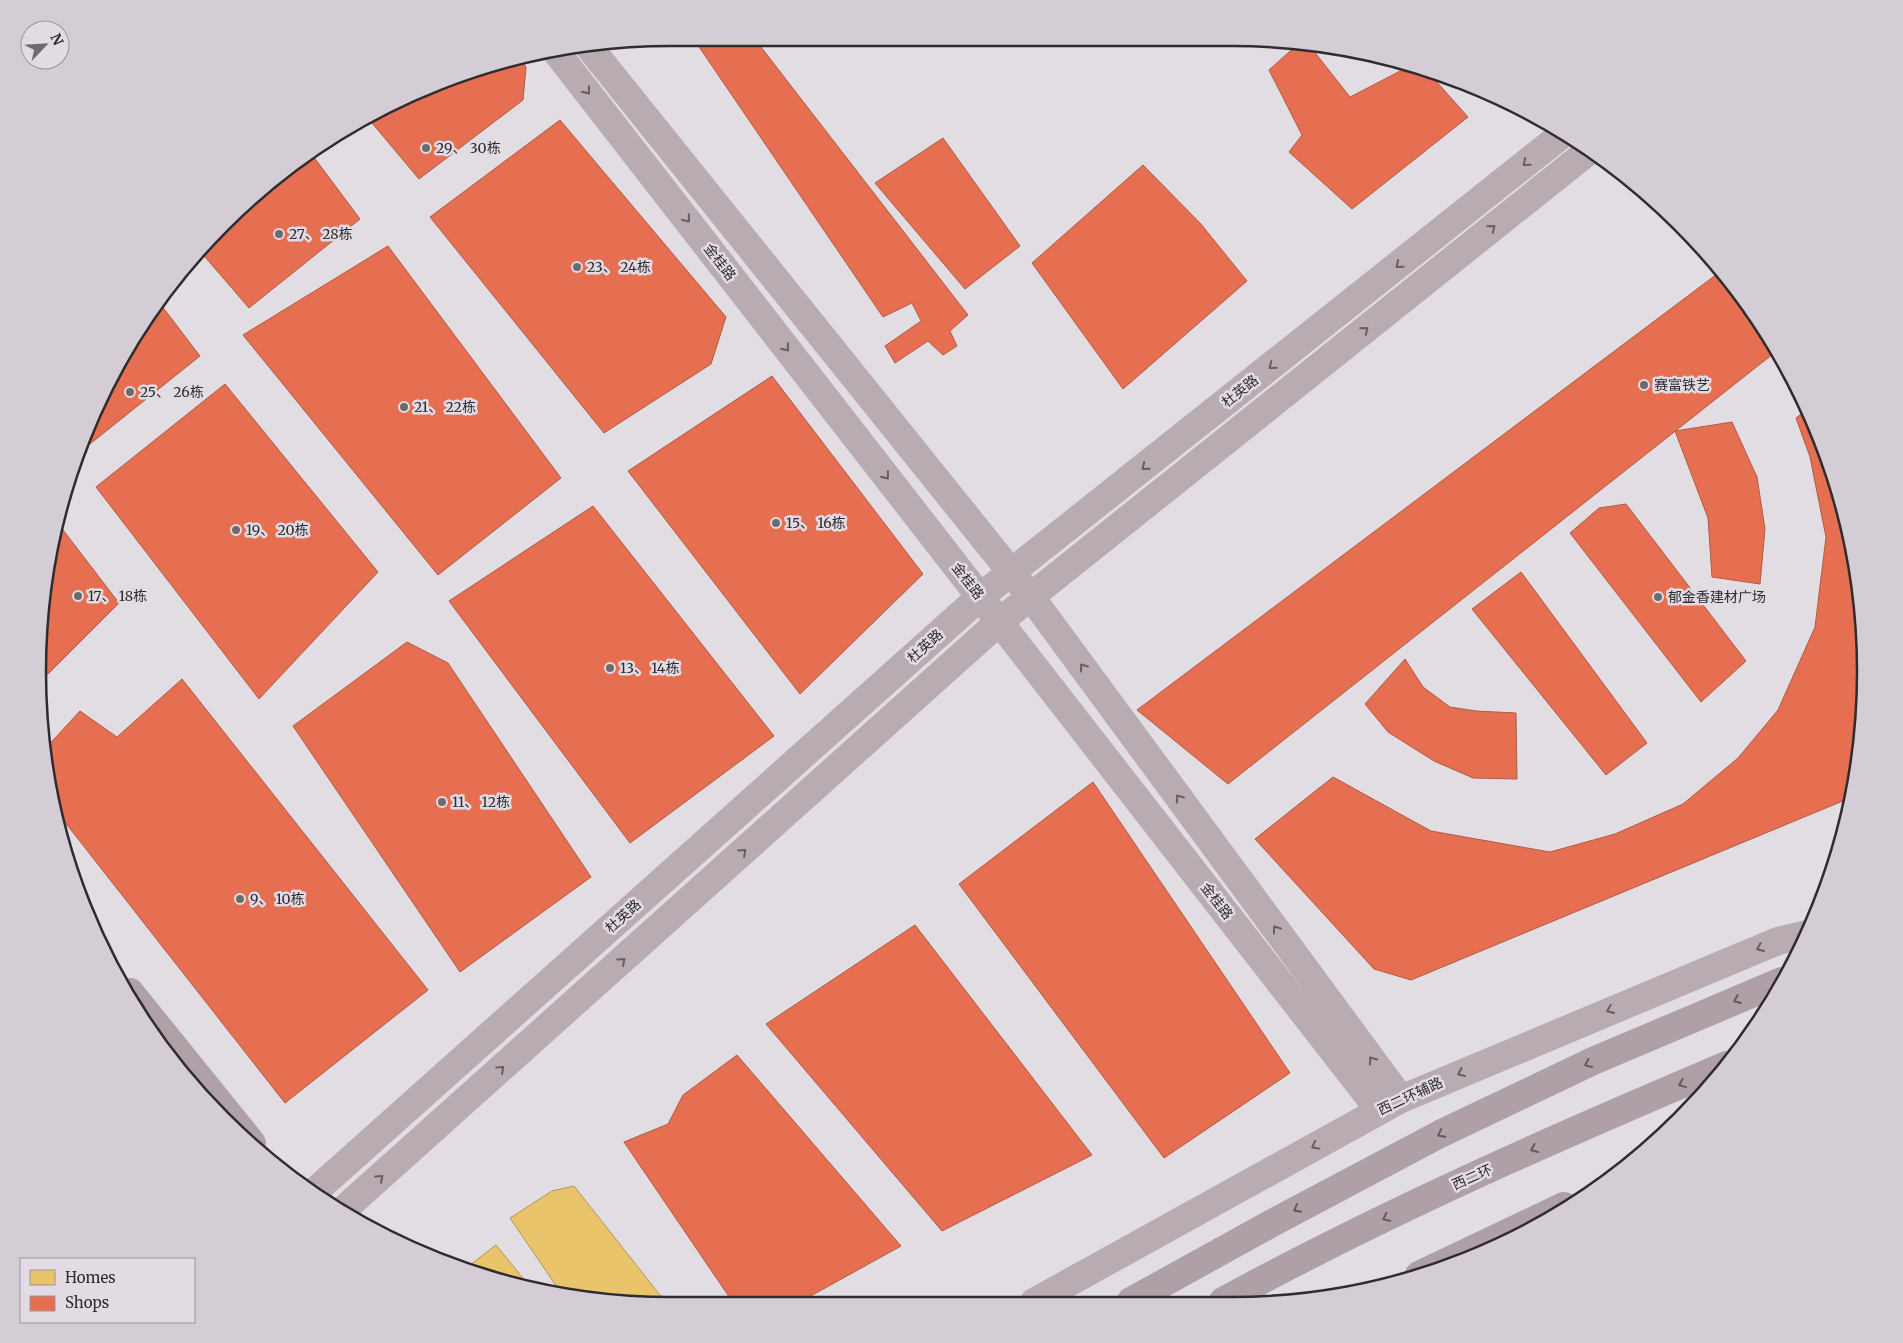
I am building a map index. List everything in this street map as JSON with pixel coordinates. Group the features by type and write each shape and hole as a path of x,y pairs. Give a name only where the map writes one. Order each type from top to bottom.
{"highway":[{"path":"1138,1297 1440,1134 1593,1061 1772,985"},
{"name":"西二环","path":"1230,1297 1428,1197 1712,1071"}],"main road":[{"path":"153,1021 226,1111"}],"street":[{"path":"593,52 1031,597 1390,1105"},
{"name":"金桂路","path":"560,57 980,597 1390,1105"},
{"name":"杜英路","path":"319,1188 980,597 1557,138"},
{"path":"348,1206 1000,622 1584,155"},
{"name":"西二环辅路","path":"1043,1297 1390,1105 1778,941 1797,936"}],"building: Homes":[{"path":"574,1186 661,1296 590,1291 556,1286 510,1218 552,1191"},
{"path":"496,1245 523,1278 510,1275 471,1264"}],"building: Shops":[{"path":"698,46 760,46 968,315 950,331 957,346 943,355 928,341 895,363 885,346 921,321 912,303 883,317"},
{"path":"1291,50 1315,52 1350,97 1401,70 1435,80 1468,117 1352,209 1289,152 1302,135 1269,70"},
{"name":"29、 30栋","path":"524,64 526,67 523,100 419,179 372,123 432,94 471,79"},
{"name":"23、 24栋","path":"560,120 726,317 711,364 604,433 430,217"},
{"path":"943,138 1020,246 965,289 875,183"},
{"name":"27、 28栋","path":"315,158 360,219 249,308 204,256 259,201"},
{"path":"1143,165 1200,223 1247,281 1123,389 1032,263"},
{"name":"21、 22栋","path":"388,246 561,478 438,575 243,335"},
{"path":"1715,275 1751,324 1771,356 1228,784 1137,710"},
{"name":"25、 26栋","path":"163,308 200,356 89,445 111,395 130,359"},
{"name":"15、 16栋","path":"772,376 923,574 800,694 628,471"},
{"name":"19、 20栋","path":"225,384 378,572 259,699 96,487"},
{"path":"1801,414 1824,471 1845,550 1851,590 1857,672 1851,753 1843,801 1411,980 1374,969 1255,839 1333,777 1431,831 1550,852 1615,834 1683,804 1738,758 1778,710 1815,627 1826,537 1810,457 1796,418"},
{"path":"1732,422 1757,477 1765,529 1760,584 1712,577 1708,518 1675,431"},
{"name":"郁金香建材广场","path":"1626,504 1746,661 1701,702 1570,533 1599,508"},
{"name":"13、 14栋","path":"593,506 774,736 630,843 449,601"},
{"name":"17、 18栋","path":"63,530 119,603 46,676 52,590"},
{"path":"1521,572 1647,743 1606,775 1472,609"},
{"name":"11、 12栋","path":"407,642 448,663 591,877 460,972 293,726"},
{"path":"1405,659 1423,687 1450,707 1476,711 1516,713 1517,779 1473,778 1434,761 1388,732 1365,704"},
{"name":"9、 10栋","path":"182,679 428,990 285,1103 65,823 58,793 51,742 80,711 117,737"},
{"path":"1093,782 1290,1073 1164,1158 959,884"},
{"path":"915,925 1092,1155 942,1231 766,1024"},
{"path":"737,1055 901,1246 809,1297 729,1297 624,1142 668,1124 683,1095"}],"place":[{"name":"29、 30栋","path":"426,148"},
{"name":"27、 28栋","path":"279,234"},
{"name":"23、 24栋","path":"577,267"},
{"name":"赛富铁艺","path":"1644,385"},
{"name":"25、 26栋","path":"130,392"},
{"name":"21、 22栋","path":"404,407"},
{"name":"15、 16栋","path":"776,523"},
{"name":"19、 20栋","path":"236,530"},
{"name":"17、 18栋","path":"78,596"},
{"name":"郁金香建材广场","path":"1658,597"},
{"name":"13、 14栋","path":"610,668"},
{"name":"11、 12栋","path":"442,802"},
{"name":"9、 10栋","path":"240,899"}]}
